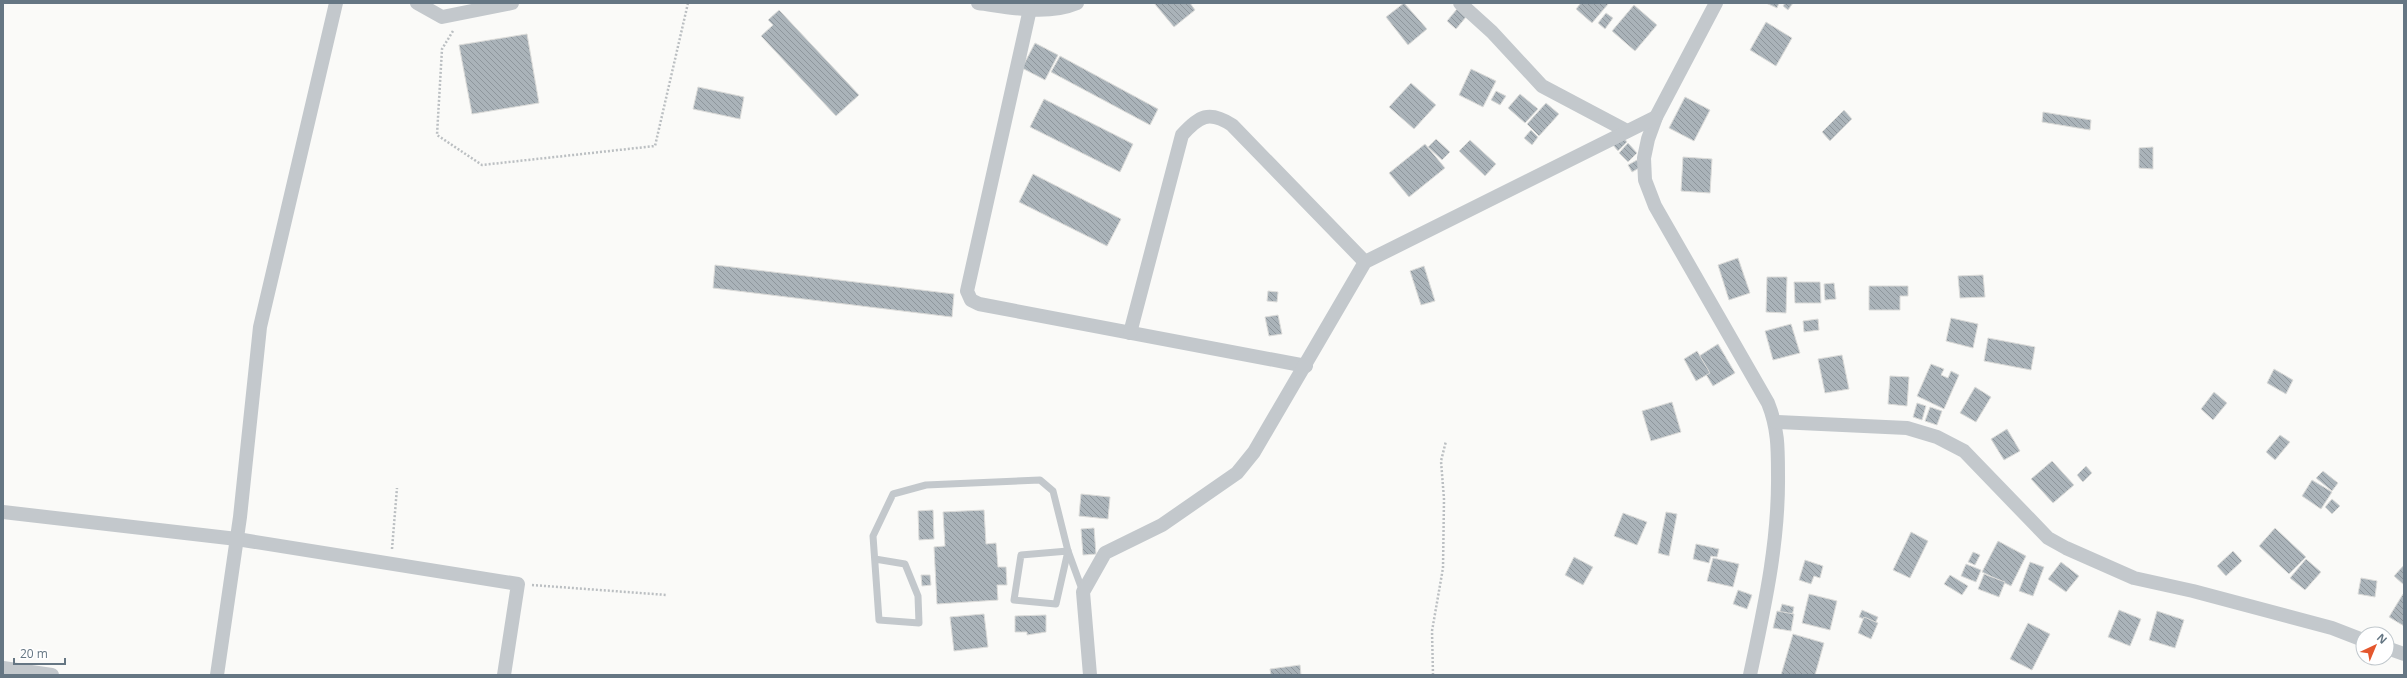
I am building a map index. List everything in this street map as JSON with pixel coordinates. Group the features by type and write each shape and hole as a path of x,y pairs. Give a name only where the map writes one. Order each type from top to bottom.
{"street":[{"path":"217,675 237,539 260,327 336,3"},
{"path":"417,3 442,16 512,3"},
{"path":"978,3 1030,10 1052,9 1076,3"},
{"path":"1460,3 1492,32 1542,86 1627,131"},
{"path":"1716,3 1656,117 1644,158 1645,180 1655,206 1768,403 1776,422 1779,491 1777,528 1767,595 1750,675"},
{"path":"1030,10 967,291 971,300 979,304 1306,366"},
{"path":"1130,333 1182,135 1195,120 1209,116 1222,119 1232,125 1365,262"},
{"path":"1090,675 1083,592 1104,553 1162,525 1237,473 1254,452 1306,366 1365,262 1656,117"},
{"path":"1776,422 1907,428 1937,437 1964,451 2048,538 2066,548 2134,578 2193,591 2332,628 2355,637"},
{"path":"3,512 237,539 518,584 504,675"},
{"path":"3,668 52,675"}],"lane":[{"path":"875,559 905,564 918,596 919,623 879,620 873,536 893,494 934,485 1040,480 1053,491 1068,551 1083,592"},
{"path":"1068,551 1056,604 1014,600 1021,555 1068,551"}],"path":[{"path":"463,13 442,49 437,135 482,165 655,146 688,3"},
{"path":"1433,675 1432,630 1443,568 1444,499 1441,461 1446,441"},
{"path":"391,563 397,488"},
{"path":"518,584 667,595"}],"building":[{"path":"1154,3 1190,3 1195,10 1174,27"},
{"path":"1404,3 1427,29 1408,45 1386,17"},
{"path":"1581,3 1609,3 1592,23 1576,9"},
{"path":"1766,3 1779,3 1777,8"},
{"path":"1785,3 1793,3 1788,10 1783,6"},
{"path":"1634,5 1657,25 1635,51 1612,31"},
{"path":"1457,9 1466,17 1456,29 1447,21"},
{"path":"779,10 859,95 836,116 761,36 773,25 768,20"},
{"path":"1606,13 1613,18 1605,29 1598,23"},
{"path":"1766,22 1792,38 1776,66 1750,50"},
{"path":"527,34 539,103 472,114 459,45"},
{"path":"1035,43 1058,55 1045,80 1022,68"},
{"path":"1060,56 1158,109 1150,125 1051,72"},
{"path":"1471,69 1496,81 1483,107 1459,95"},
{"path":"1411,83 1436,105 1414,129 1389,107"},
{"path":"698,87 744,97 740,119 693,109"},
{"path":"1496,91 1506,96 1500,105 1491,100"},
{"path":"1520,94 1538,109 1525,123 1508,108"},
{"path":"1685,97 1710,110 1694,141 1669,128"},
{"path":"1044,99 1133,144 1120,172 1030,127"},
{"path":"1546,103 1559,114 1539,136 1527,124"},
{"path":"1844,110 1852,119 1830,141 1822,132"},
{"path":"2043,112 2091,120 2090,130 2042,122"},
{"path":"1531,130 1538,137 1532,145 1524,138"},
{"path":"1624,138 1627,142 1618,151 1613,145"},
{"path":"1436,139 1450,152 1442,160 1428,147"},
{"path":"1470,140 1496,164 1485,176 1459,151"},
{"path":"1628,143 1637,153 1628,162 1619,153"},
{"path":"1425,144 1445,168 1409,197 1389,173"},
{"path":"2153,147 2153,169 2139,168 2139,148"},
{"path":"1683,157 1712,159 1710,193 1681,191"},
{"path":"1637,160 1641,167 1632,172 1628,165"},
{"path":"1033,174 1121,219 1107,246 1019,202"},
{"path":"1738,258 1750,293 1729,300 1718,265"},
{"path":"715,265 954,294 952,317 713,288"},
{"path":"1424,266 1435,301 1421,305 1410,271"},
{"path":"1983,275 1985,297 1960,298 1958,276"},
{"path":"1767,277 1787,277 1786,313 1766,312"},
{"path":"1794,282 1820,282 1821,303 1795,303"},
{"path":"1834,283 1836,299 1825,300 1824,284"},
{"path":"1869,286 1908,286 1908,296 1900,296 1900,310 1869,310"},
{"path":"1268,291 1278,292 1277,302 1267,301"},
{"path":"1278,315 1282,334 1269,336 1265,317"},
{"path":"1951,318 1978,324 1973,348 1946,341"},
{"path":"1818,319 1819,330 1804,332 1803,321"},
{"path":"1791,324 1800,353 1773,360 1765,331"},
{"path":"1988,338 2035,347 2031,370 1984,361"},
{"path":"1718,344 1735,373 1713,386 1696,358"},
{"path":"1697,351 1710,373 1696,381 1684,359"},
{"path":"1842,355 1849,389 1825,393 1818,359"},
{"path":"1931,364 1944,369 1941,375 1948,378 1951,371 1959,375 1944,409 1917,396"},
{"path":"2274,369 2293,380 2286,394 2267,383"},
{"path":"1890,376 1909,377 1907,406 1888,404"},
{"path":"1975,387 1991,397 1976,422 1960,413"},
{"path":"2214,392 2227,403 2213,420 2201,409"},
{"path":"1672,402 1681,432 1651,441 1642,411"},
{"path":"1917,403 1926,406 1922,420 1913,417"},
{"path":"1930,407 1942,411 1937,425 1925,421"},
{"path":"2007,429 2020,451 2004,460 1991,439"},
{"path":"2280,435 2290,442 2275,460 2266,452"},
{"path":"2052,461 2074,485 2053,503 2031,479"},
{"path":"2086,466 2092,473 2083,482 2077,475"},
{"path":"2323,471 2338,483 2332,491 2316,478"},
{"path":"2312,480 2332,492 2321,509 2302,496"},
{"path":"1081,494 1110,497 1108,519 1079,516"},
{"path":"2332,499 2340,506 2332,514 2325,507"},
{"path":"933,510 934,539 919,540 918,511"},
{"path":"984,510 986,544 996,543 998,567 1006,567 1007,585 997,585 998,600 937,604 934,547 945,546 943,512"},
{"path":"1666,512 1677,514 1669,556 1658,553"},
{"path":"1623,513 1647,522 1637,545 1614,536"},
{"path":"1094,528 1096,554 1083,555 1081,529"},
{"path":"2275,528 2306,557 2289,574 2259,546"},
{"path":"1911,532 1928,541 1910,578 1893,570"},
{"path":"1998,541 2026,556 2011,586 1982,572"},
{"path":"1696,544 1719,549 1717,557 1711,556 1709,563 1693,559"},
{"path":"2233,551 2242,561 2226,576 2217,566"},
{"path":"1973,552 1980,555 1975,565 1968,562"},
{"path":"1574,557 1593,567 1583,585 1565,575"},
{"path":"1713,558 1739,564 1733,587 1707,581"},
{"path":"2306,559 2321,572 2305,590 2290,578"},
{"path":"1805,560 1823,566 1820,578 1814,576 1811,584 1799,580"},
{"path":"2030,562 2044,567 2033,596 2019,591"},
{"path":"2061,562 2079,576 2066,592 2048,579"},
{"path":"1966,564 1981,570 1976,582 1961,576"},
{"path":"2404,565 2404,585 2394,576"},
{"path":"1984,574 2005,582 1999,597 1978,589"},
{"path":"921,575 930,575 931,585 922,586"},
{"path":"1950,575 1968,586 1962,595 1944,584"},
{"path":"2361,578 2377,581 2375,597 2358,594"},
{"path":"1738,590 1752,595 1747,609 1733,604"},
{"path":"1809,594 1837,601 1830,630 1802,623"},
{"path":"2404,594 2404,626 2389,617"},
{"path":"1782,604 1794,607 1791,621 1778,618"},
{"path":"1862,610 1878,617 1875,624 1859,617"},
{"path":"2119,610 2141,619 2130,646 2108,637"},
{"path":"1777,611 1794,614 1791,631 1773,628"},
{"path":"2157,611 2184,620 2175,648 2149,640"},
{"path":"984,614 988,647 954,651 950,617"},
{"path":"1046,615 1046,632 1027,635 1027,632 1015,632 1015,616"},
{"path":"1864,617 1878,623 1871,639 1858,633"},
{"path":"2028,623 2050,634 2032,670 2010,659"},
{"path":"1793,634 1824,643 1815,675 1781,675"},
{"path":"1300,665 1301,675 1271,675 1270,669"}]}
